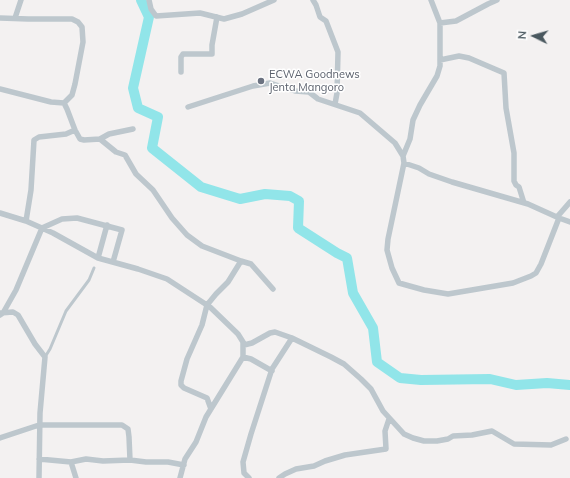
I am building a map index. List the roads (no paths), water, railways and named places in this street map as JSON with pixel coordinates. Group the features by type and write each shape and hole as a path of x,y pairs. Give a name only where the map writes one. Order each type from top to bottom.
{"street":[{"path":"15,18 21,0"},
{"path":"149,0 151,10 156,16 200,13 224,18 242,14 274,0"},
{"path":"313,0 320,18 326,21 338,52 335,104"},
{"path":"403,156 410,139 413,120 437,76 440,66 440,23 431,0"},
{"path":"440,23 456,21 497,0"},
{"path":"181,72 181,57 183,54 212,54 212,45 217,17"},
{"path":"0,18 72,19 78,22 82,27 83,42 72,95 64,103 51,102 0,90"},
{"path":"440,60 459,56 469,58 504,73 506,108 514,153 514,181 519,187 524,203"},
{"path":"188,107 252,86 270,83 295,91 309,92 318,99 360,113 394,143 403,156 404,163 386,250 399,283 424,290 448,294 513,283 536,273 541,264 558,218 570,202"},
{"path":"64,103 80,139 100,139 109,134 133,129"},
{"path":"26,221 31,190 34,140 39,137 66,134 75,130"},
{"path":"100,139 116,152 124,155 136,174 153,190 169,214 187,235 202,246 251,264 273,289"},
{"path":"404,163 452,182 537,207 558,218 570,222"},
{"path":"0,212 42,228 98,258 167,279 207,305 238,334 244,345 243,357 211,409 184,465 180,478"},
{"path":"1,314 16,290 42,228 62,219 77,218 122,230 113,262"},
{"path":"98,258 107,225"},
{"path":"211,409 207,398 184,388 180,381 187,359 202,325 207,305 228,282 241,261"},
{"path":"1,314 13,312 18,315 34,344 45,357 39,425 38,478"},
{"path":"244,345 252,343 270,333 275,332 292,338 344,364 371,390 382,411 404,434 413,438 424,441 437,441 448,439 453,436 472,435 492,431 514,444 529,443 551,445 566,439"},
{"path":"249,478 244,472 242,462 265,388 279,357 292,338"},
{"path":"243,357 251,359 272,371"},
{"path":"279,478 296,469 314,466 325,461 386,449 385,431 389,418"},
{"path":"0,438 39,425 122,425 128,429 130,460"},
{"path":"39,459 71,462 86,459 103,461 130,460 168,462 184,465"},
{"path":"71,462 76,478"}],"lane":[{"path":"45,357 50,349 66,311 86,286 94,268"}],"waterway":[{"path":"141,0 149,17 133,88 138,108 158,117 152,148 201,187 240,199 265,194 290,196 299,201 298,228 347,258 353,293 373,328 377,362 400,378 421,380 490,379 516,385 547,383 570,385"}],"place":[{"name":"ECWA Goodnews Jenta Mangoro","path":"261,81"}]}
